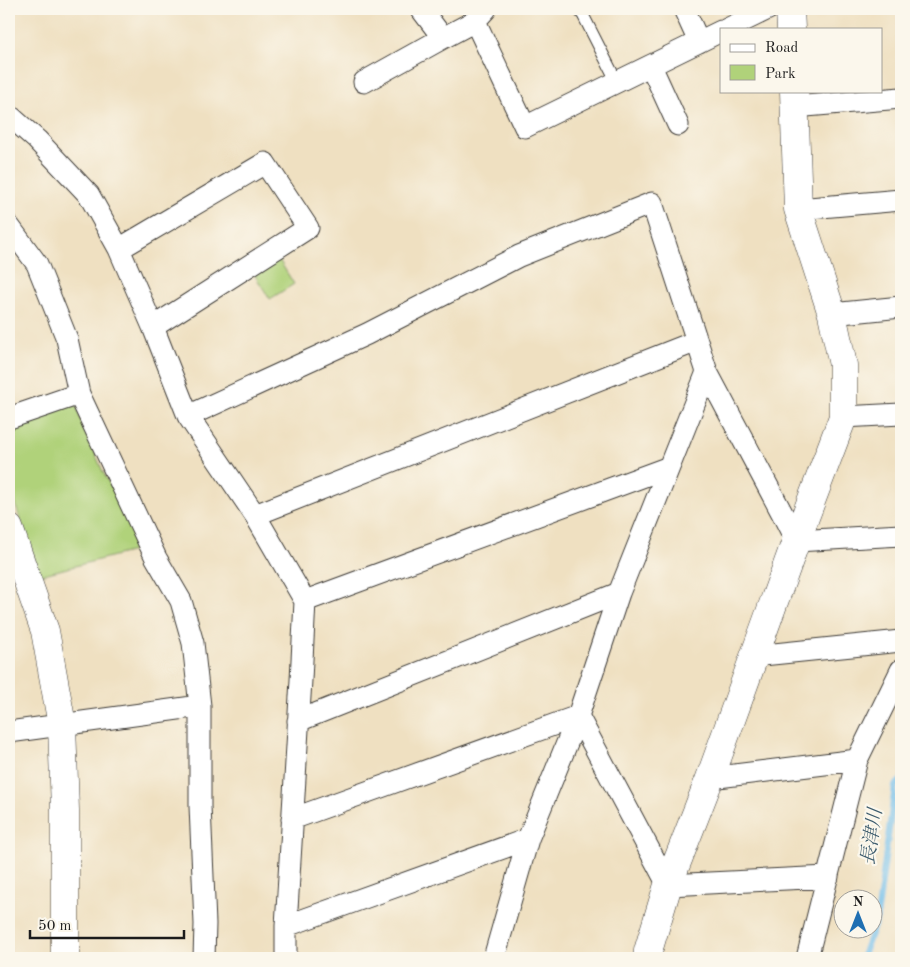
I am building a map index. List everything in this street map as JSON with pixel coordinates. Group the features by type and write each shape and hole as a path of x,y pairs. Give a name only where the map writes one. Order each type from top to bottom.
{"street":[{"path":"421,9 443,38"},
{"path":"684,9 700,42"},
{"path":"729,28 768,9"},
{"path":"790,9 791,28"},
{"path":"364,82 480,15 524,127 720,32"},
{"path":"651,66 678,124"},
{"path":"647,958 668,885 710,778 843,418 843,365 832,314 798,209 794,99 901,98"},
{"path":"9,115 37,140 89,195 119,249 188,416 255,515 305,601 286,926 286,958"},
{"path":"119,249 265,163 308,228 152,328"},
{"path":"798,209 901,200"},
{"path":"188,416 367,334 519,256 652,203 707,372 796,541"},
{"path":"9,226 37,264 67,339 79,394 156,558 181,601 193,643 200,706 200,806 205,924 204,958"},
{"path":"832,314 901,307"},
{"path":"255,515 697,342"},
{"path":"493,958 528,839 578,716 619,593 707,372"},
{"path":"9,418 79,394"},
{"path":"843,418 901,414"},
{"path":"305,601 669,467"},
{"path":"9,528 45,631 62,725 65,810 65,958"},
{"path":"796,541 901,535"},
{"path":"298,721 619,593"},
{"path":"754,656 901,641"},
{"path":"807,958 857,760 901,670"},
{"path":"9,732 200,706"},
{"path":"292,819 578,716"},
{"path":"578,716 668,885"},
{"path":"710,778 857,760"},
{"path":"286,926 528,839"},
{"path":"668,885 828,877"}],"lane":[{"path":"578,9 583,15 617,82"}],"green space":[{"path":"276,255 294,284 270,299 252,271"},
{"path":"69,402 77,407 81,421 104,474 145,548 40,575 9,487 9,423"}],"waterway":[{"name":"長津川","path":"862,958 877,918 895,786 901,780"}]}
